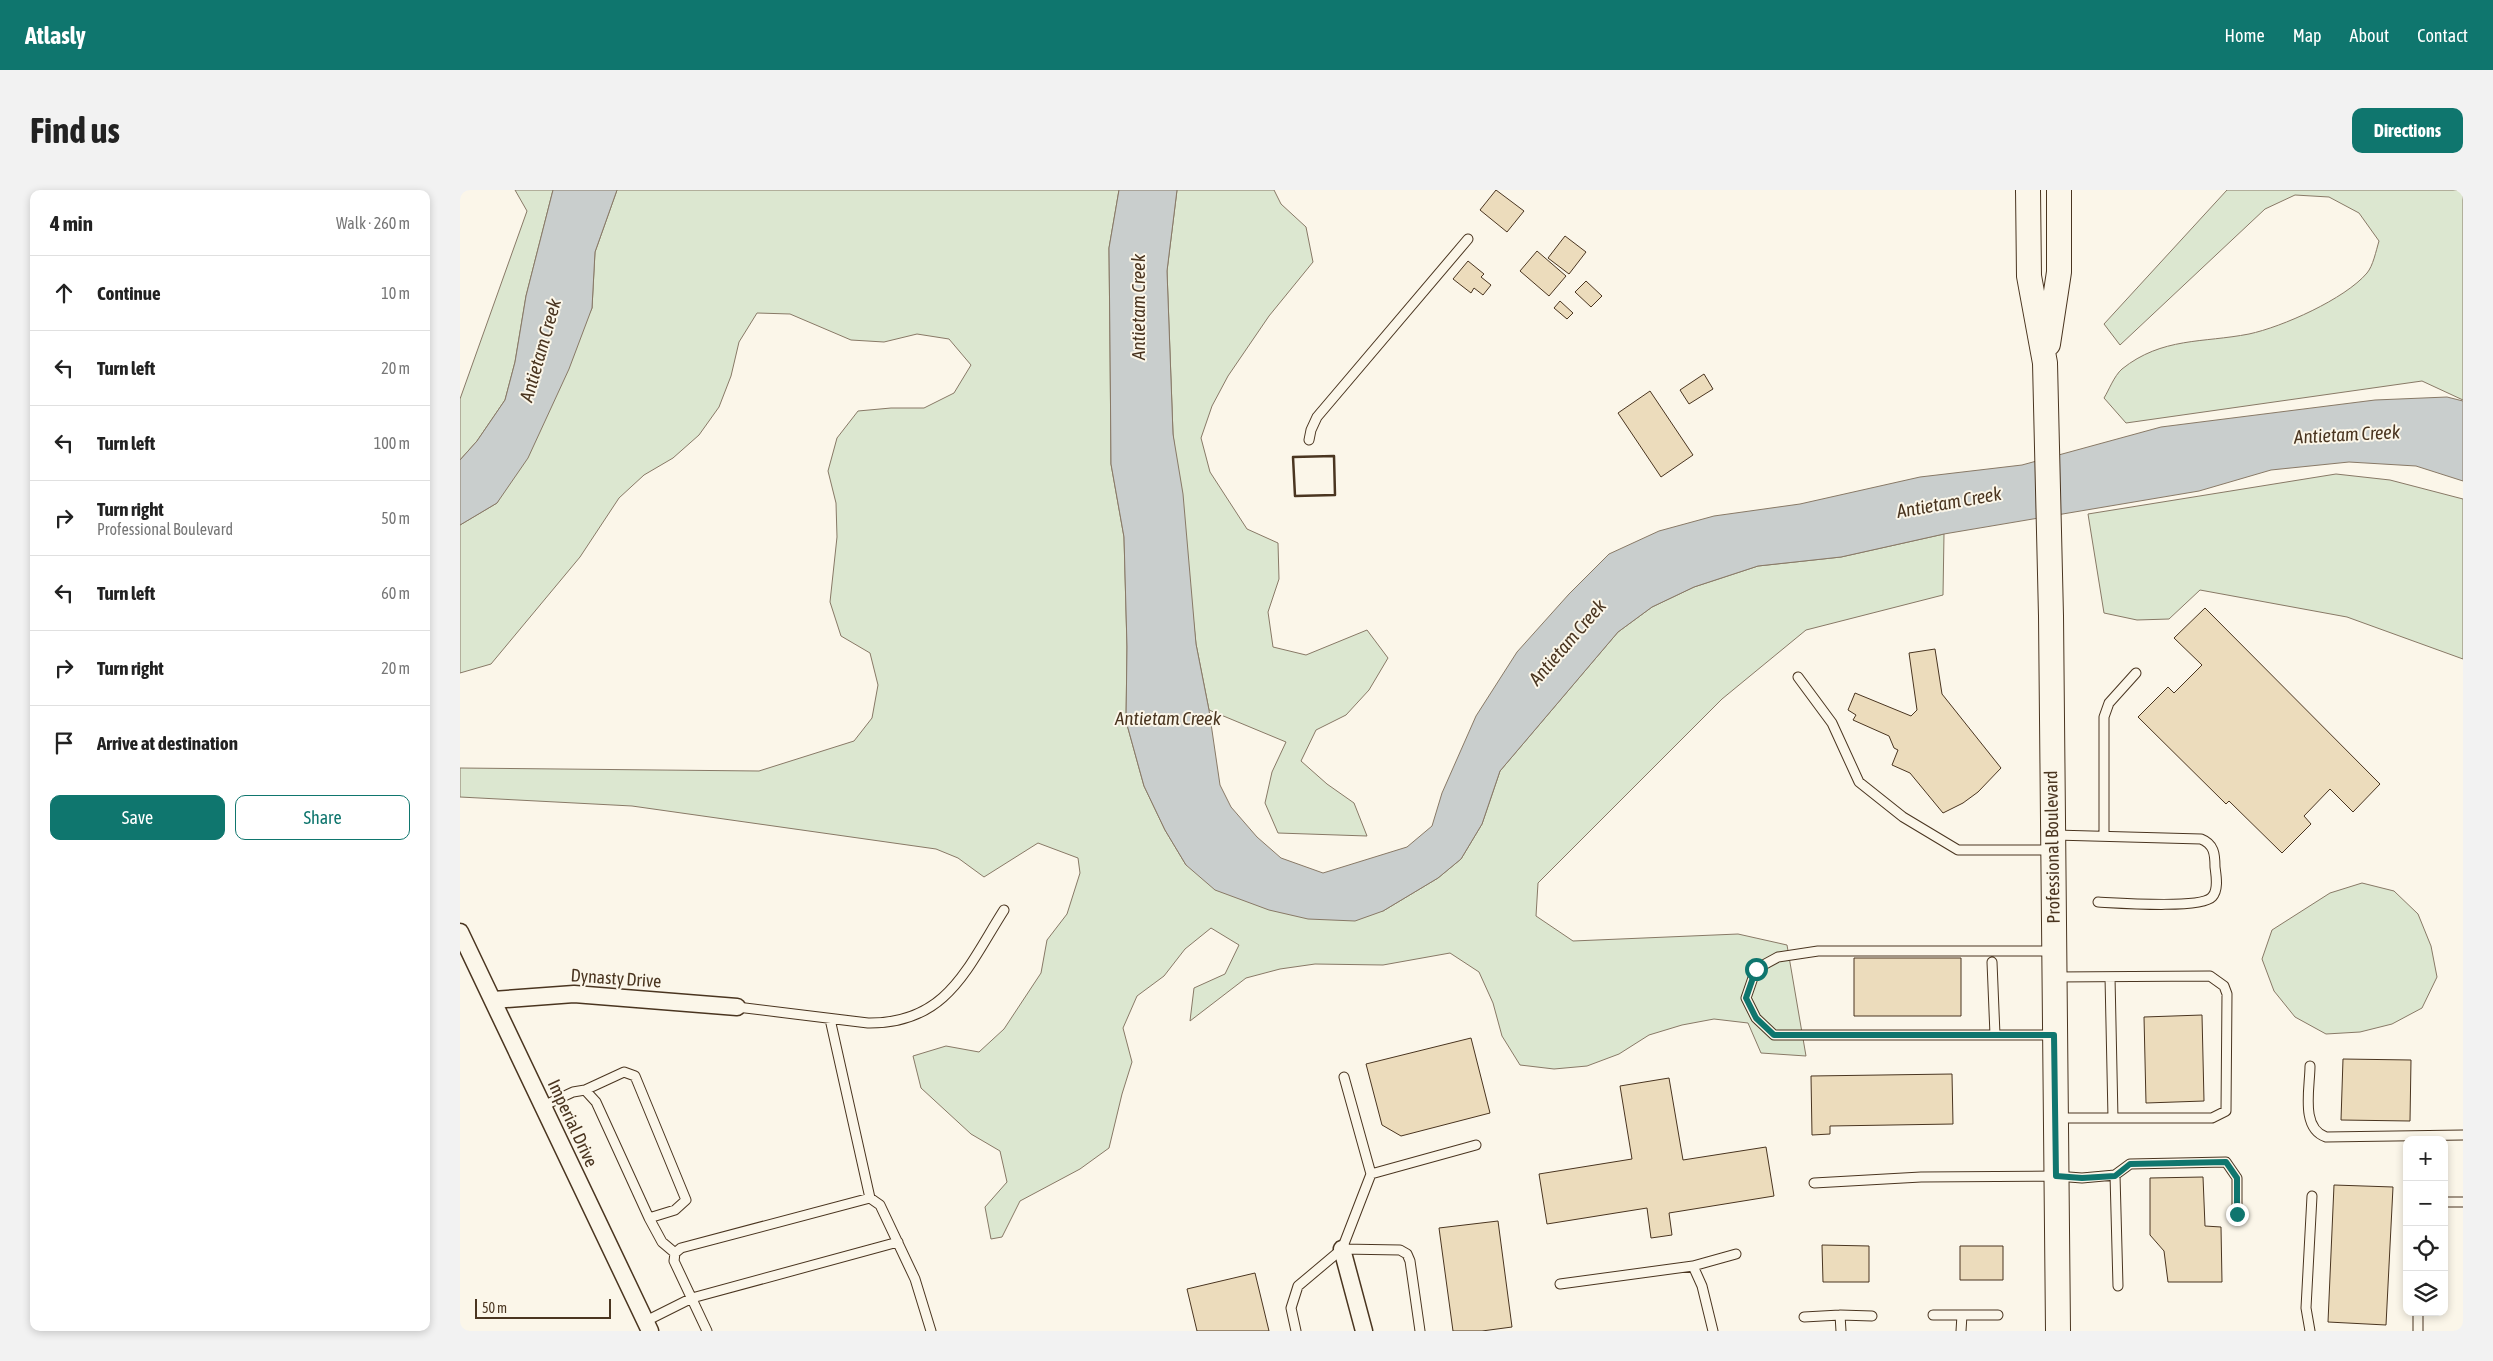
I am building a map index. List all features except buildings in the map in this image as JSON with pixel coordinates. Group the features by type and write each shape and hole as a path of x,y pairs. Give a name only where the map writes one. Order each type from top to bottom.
{"street":[{"name":"Professional Boulevard","path":"2028,190 2029,276 2045,363 2051,616 2058,1331"},
{"name":"Professional Boulevard","path":"2045,363 2059,272 2059,190"},
{"name":"Imperial Drive","path":"460,932 648,1326"},
{"name":"Dynasty Drive","path":"493,1000 574,994 737,1007"},
{"path":"1342,1249 1364,1331"}],"lane":[{"path":"1309,440 1317,417 1468,239"},
{"path":"2104,835 2104,717 2109,703 2136,673"},
{"path":"1798,677 1832,724 1859,782 1903,817 1958,850 2052,843 2104,835 2201,839 2208,842 2214,851 2216,883 2214,895 2210,899 2192,904 2098,902"},
{"path":"737,1007 830,1019 890,1024 907,1020 943,1000 957,984 1004,910"},
{"path":"2053,951 1818,950 1778,958 1756,969 1746,998 1756,1018 1774,1035 2054,1035"},
{"path":"1992,962 1995,1035"},
{"path":"2054,977 2210,976 2224,986 2227,994 2226,1111 2220,1116 2212,1118 2056,1118"},
{"path":"2110,977 2113,1118"},
{"path":"830,1019 870,1198 880,1205 898,1242 924,1302 931,1331"},
{"path":"2310,1066 2309,1121 2318,1134 2326,1137 2463,1134"},
{"path":"543,1106 572,1092 585,1090 624,1072 635,1076 686,1200 674,1210 649,1218"},
{"path":"1296,1331 1291,1308 1298,1286 1342,1249 1370,1174 1344,1078"},
{"path":"585,1090 596,1102 649,1218 662,1242 675,1253"},
{"path":"1370,1174 1476,1145"},
{"path":"1814,1183 1921,1177 2056,1176 2082,1178 2115,1176 2130,1164 2226,1162 2237,1178 2237,1214"},
{"path":"2115,1176 2118,1286"},
{"path":"2310,1331 2306,1308 2312,1196"},
{"path":"708,1331 674,1262 675,1253 681,1248 870,1198"},
{"path":"2448,1202 2463,1202"},
{"path":"648,1326 692,1298 898,1242"},
{"path":"1342,1249 1400,1250 1406,1254 1410,1261 1420,1331"},
{"path":"1560,1284 1693,1266 1736,1254"},
{"path":"1693,1266 1702,1286 1713,1331"},
{"path":"1840,1315 1841,1331"},
{"path":"1933,1315 1998,1315"},
{"path":"1961,1331 1962,1315"},
{"path":"1804,1317 1872,1316"},
{"path":"2418,1316 2418,1331"}],"green space":[{"path":"515,190 553,190 526,296 515,362 505,400 477,441 460,460 460,399 527,211"},
{"path":"617,190 1119,190 1109,248 1111,464 1124,537 1127,647 1126,721 1144,786 1165,830 1186,865 1383,911 1438,878 1461,859 1482,824 1500,771 1618,632 1652,607 1694,587 1758,566 1841,557 1944,534 1943,595 1806,630 1722,699 1538,883 1536,916 1573,941 1738,934 1787,945 1806,1056 1761,1053 1748,1023 1714,1019 1682,1025 1649,1035 1619,1054 1587,1066 1554,1069 1520,1065 1502,1036 1493,1003 1479,972 1450,953 1383,965 1315,964 1280,969 1246,978 1190,1021 1194,988 1225,974 1239,945 1211,928 1185,949 1164,976 1137,996 1123,1028 1132,1062 1109,1148 1080,1169 1020,1201 1002,1237 991,1239 985,1207 1007,1182 1000,1151 971,1134 921,1088 913,1056 946,1046 979,1052 1004,1029 1041,973 1047,940 1067,914 1080,873 1078,858 1038,843 984,877 958,858 936,849 632,806 460,797 460,768 759,771 854,741 872,718 878,685 870,653 841,636 830,602 837,537 836,503 828,471 837,438 858,411 924,408 954,393 971,365 949,339 917,334 884,342 851,340 790,314 757,313 739,342 731,376 719,407 699,435 673,458 644,475 619,498 580,557 491,664 460,673 460,525 497,503 592,308 595,252"},
{"path":"1177,190 1274,190 1281,204 1306,227 1313,262 1269,316 1228,376 1212,406 1201,438 1210,472 1247,529 1278,543 1279,579 1268,612 1273,647 1306,655 1367,630 1388,658 1369,690 1346,715 1316,730 1301,761 1327,784 1354,803 1367,836 1278,833 1265,803 1272,772 1286,742 1209,710 1196,644 1173,434 1167,271"},
{"path":"2227,190 2463,190 2463,400 2422,381 2126,423 2104,398 2119,372 2137,359 2152,351 2168,346 2249,334 2278,325 2312,311 2344,293 2367,273 2371,266 2379,241 2359,213 2329,197 2295,195 2265,209 2120,345 2104,324"},
{"path":"2336,474 2390,480 2463,499 2463,659 2347,617 2200,590 2169,619 2137,620 2104,613 2088,514"},
{"path":"2362,883 2394,891 2418,914 2431,946 2437,977 2422,1008 2392,1024 2360,1032 2326,1034 2295,1017 2274,991 2262,959 2272,930 2330,893"}],"water":[{"name":"Antietam Creek","path":"553,190 617,190 595,252 592,308 569,369 528,458 497,503 460,525 460,460 477,441 505,400 515,362 526,296"},
{"name":"Antietam Creek","path":"1119,190 1177,190 1167,271 1173,434 1183,494 1196,644 1209,710 1220,785 1231,807 1257,837 1281,858 1323,873 1407,847 1432,826 1442,793 1476,716 1517,652 1569,594 1609,554 1659,531 1714,516 1800,504 1920,477 2022,465 2161,427 2375,400 2447,397 2463,401 2463,481 2416,466 2349,462 2271,470 2199,491 1944,534 1841,557 1758,566 1694,587 1652,607 1618,632 1500,771 1482,824 1461,859 1438,878 1383,911 1355,921 1308,919 1269,910 1215,890 1186,865 1165,830 1144,786 1126,721 1127,647 1124,537 1111,464 1109,248"}],"wall":[{"path":"1334,456 1335,495 1295,496 1293,457 1334,456"}],"route":[{"path":"1756,969 1746,998 1756,1018 1774,1035 2054,1035 2056,1176 2082,1178 2115,1176 2130,1164 2226,1162 2237,1178 2237,1214"}]}
